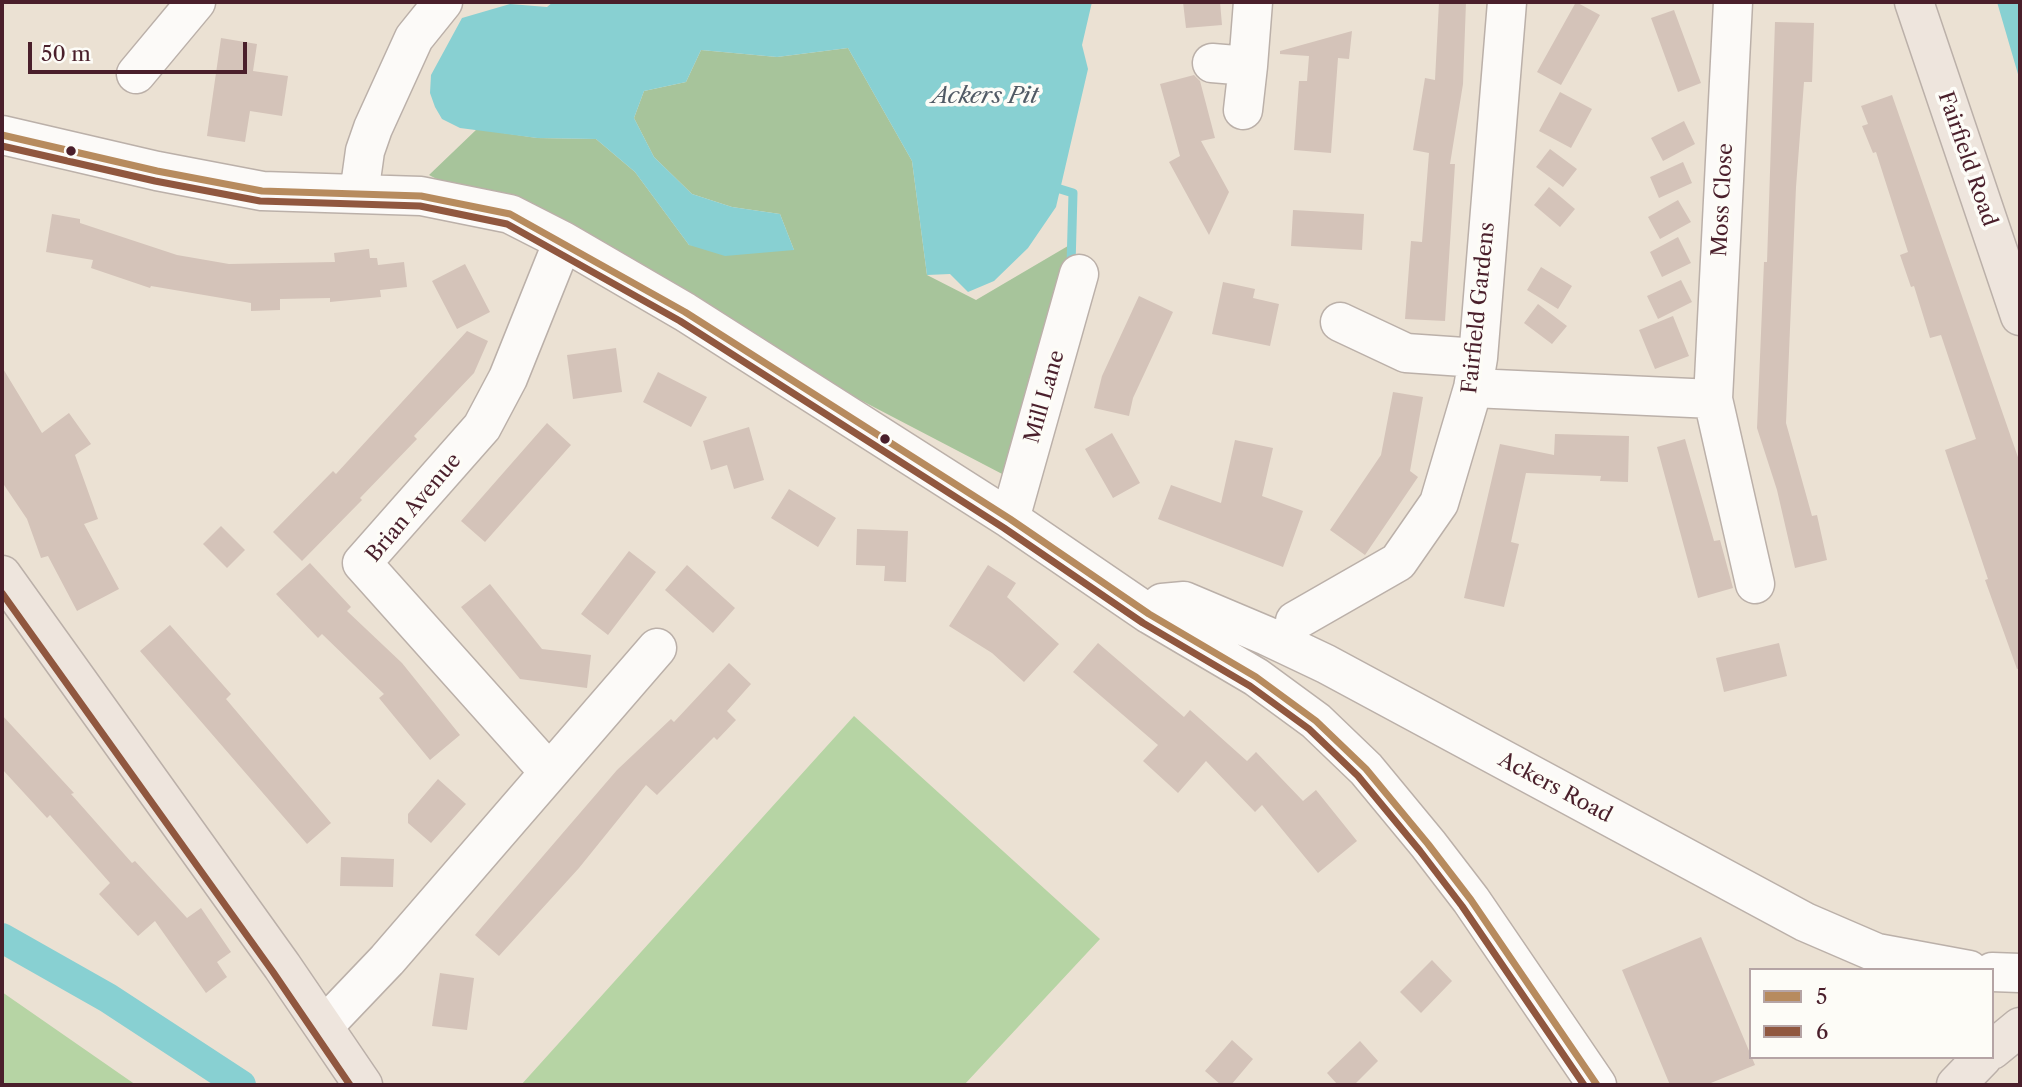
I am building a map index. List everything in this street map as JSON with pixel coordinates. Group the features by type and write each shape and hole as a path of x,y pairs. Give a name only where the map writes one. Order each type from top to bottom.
{"main road":[{"name":"Fairfield Road","path":"1914,2 2020,316"},
{"path":"2,575 324,1026 363,1085"},
{"path":"1994,1048 2020,1027"},
{"path":"1956,1085 1981,1059"}],"street":[{"path":"136,74 196,2"},
{"path":"359,194 365,151 373,128 414,38 443,2"},
{"path":"1243,110 1230,65 1253,2"},
{"name":"Fairfield Gardens","path":"1295,621 1398,562 1439,503 1476,373 1507,2"},
{"name":"Moss Close","path":"1733,2 1713,399 1755,584"},
{"path":"2,135 250,189 293,194 421,196 510,214 563,241 685,312 1010,519 1149,614 1256,677 1316,722 1366,769 1471,900 1597,1085"},
{"name":"Brian Avenue","path":"549,772 362,563 482,427 508,378 563,241"},
{"name":"Mill Lane","path":"1010,519 1079,274"},
{"path":"1340,322 1406,352 1476,373 1713,399"},
{"name":"Ackers Road","path":"1149,614 1162,603 1184,601 1268,636 1326,664 1805,922 1877,953 1958,968"},
{"path":"324,1026 657,648"},
{"path":"1994,972 2020,973"}],"green space":[{"path":"848,48 912,161 927,275 976,300 1073,243 1029,378 1006,476 429,175 477,129 537,138 596,139 635,172 689,245 794,250 780,214 732,207 692,194 654,157 634,118 644,91 686,82 701,50 777,57"},
{"path":"854,716 1100,939 964,1085 521,1085"},
{"path":"2,992 136,1085 2,1085"}],"water":[{"name":"Ackers Pit","path":"553,2 1092,2 1082,45 1088,69 1056,207 1028,248 994,281 968,292 950,274 927,275 912,161 848,48 777,57 701,50 686,82 644,91 634,118 654,157 692,194 732,207 780,214 794,250 725,256 689,245 635,172 596,139 537,138 460,128 442,119 435,107 430,93 431,75 462,18 510,4 547,7"},
{"path":"1997,2 2020,2 2020,81"}],"building":[{"path":"1183,2 1220,2 1222,25 1186,28"},
{"path":"1439,2 1466,2 1463,84 1450,164 1455,164 1445,321 1405,319 1411,241 1422,242 1429,153 1413,150 1425,78 1435,80"},
{"path":"1576,2 1600,15 1561,85 1537,72"},
{"path":"1674,10 1701,83 1678,92 1651,18"},
{"path":"1775,22 1814,23 1812,82 1804,82 1796,187 1786,423 1812,516 1817,515 1827,560 1795,568 1777,490 1757,428 1764,262 1767,262"},
{"path":"1352,31 1349,59 1338,58 1331,153 1294,150 1299,81 1307,81 1309,56 1280,54 1280,51"},
{"path":"221,38 257,44 253,71 288,76 282,116 250,111 245,142 207,136"},
{"path":"1194,75 1200,81 1215,138 1201,141 1229,192 1209,235 1169,162 1180,156 1160,84"},
{"path":"1560,92 1592,109 1571,148 1539,131"},
{"path":"1892,95 2020,463 2020,668 2017,669 1985,580 1988,579 1945,450 1976,439 1941,335 1930,338 1914,286 1911,287 1900,255 1908,252 1876,152 1873,153 1862,126 1868,124 1861,106"},
{"path":"1684,121 1695,144 1663,161 1651,138"},
{"path":"1550,149 1577,169 1563,187 1536,167"},
{"path":"1683,162 1692,183 1659,198 1650,177"},
{"path":"1549,187 1575,209 1560,227 1534,205"},
{"path":"1678,200 1691,222 1660,239 1648,217"},
{"path":"1293,210 1364,214 1362,250 1291,246"},
{"path":"52,214 80,219 80,223 177,255 229,264 335,262 334,253 369,249 370,258 377,258 378,265 404,262 407,287 380,290 381,297 330,302 330,298 280,299 280,310 251,311 251,303 151,286 150,288 91,268 93,260 46,252"},
{"path":"1678,237 1691,263 1662,277 1650,252"},
{"path":"465,264 490,312 457,329 432,281"},
{"path":"1541,267 1572,286 1558,309 1527,290"},
{"path":"1681,280 1692,302 1658,319 1647,296"},
{"path":"1223,282 1255,289 1253,298 1279,304 1270,346 1212,334"},
{"path":"1139,296 1173,312 1133,398 1129,416 1094,408 1102,376"},
{"path":"1538,304 1567,326 1552,344 1524,323"},
{"path":"1673,316 1689,356 1655,369 1639,330"},
{"path":"467,331 488,341 474,373 414,436 417,439 360,498 362,500 302,561 273,532 333,471 336,474"},
{"path":"616,348 622,392 573,399 567,355"},
{"path":"2,367 42,433 69,413 91,444 75,455 98,519 84,524 119,589 77,611 48,556 41,558 27,519 2,482"},
{"path":"658,372 707,397 691,427 643,402"},
{"path":"1393,392 1423,397 1410,471 1418,477 1365,555 1330,530 1381,455"},
{"path":"547,423 571,445 485,542 461,521"},
{"path":"749,427 764,480 734,489 727,465 711,470 703,441"},
{"path":"1112,433 1140,483 1113,498 1085,449"},
{"path":"1555,434 1629,436 1628,482 1600,481 1601,476 1526,473 1511,542 1519,544 1504,607 1464,598 1500,444 1554,455"},
{"path":"1685,439 1714,541 1720,540 1733,588 1698,598 1657,447"},
{"path":"1235,440 1273,448 1262,496 1303,511 1283,567 1158,519 1171,485 1221,503"},
{"path":"789,489 836,518 818,547 771,518"},
{"path":"221,526 245,550 227,568 203,544"},
{"path":"857,529 908,531 906,582 884,581 885,566 856,565"},
{"path":"629,551 656,572 608,635 581,614"},
{"path":"310,563 351,607 347,611 402,663 460,735 430,760 379,698 384,694 322,634 318,638 276,594"},
{"path":"687,565 735,608 713,633 665,590"},
{"path":"988,565 1016,583 1007,597 1059,644 1024,682 992,653 949,626"},
{"path":"490,584 542,649 591,655 587,688 520,679 461,607"},
{"path":"170,625 231,694 226,699 331,823 307,844 140,651"},
{"path":"1098,643 1184,717 1190,710 1247,761 1256,752 1303,801 1316,790 1357,841 1318,873 1262,805 1255,812 1206,761 1178,793 1143,761 1158,745 1073,672"},
{"path":"1779,643 1787,676 1724,692 1716,658"},
{"path":"729,663 751,684 727,711 736,720 717,740 714,737 657,795 646,785 579,868 499,956 475,935 617,770 671,719 674,722"},
{"path":"2,715 74,793 71,794 132,863 135,861 187,918 201,908 231,952 217,962 227,977 206,993 155,921 138,936 99,894 110,883 50,815 47,818 2,769"},
{"path":"438,779 466,804 431,843 408,823 408,814"},
{"path":"341,857 394,859 393,887 340,886"},
{"path":"1701,937 1749,1051 1749,1059 1752,1059 1755,1065 1706,1085 1670,1085 1622,970"},
{"path":"1432,960 1452,981 1421,1013 1400,992"},
{"path":"440,973 474,978 467,1030 432,1026"},
{"path":"1232,1040 1253,1059 1231,1085 1221,1085 1205,1071"},
{"path":"1360,1041 1378,1061 1354,1085 1338,1085 1327,1073"}],"waterway":[{"path":"1060,189 1073,193 1071,266"},
{"path":"2,938 108,998 241,1085"}],"transit line":[{"name":"5","path":"2,135 157,171 262,191 421,196 510,214 685,312 1010,519 1149,614 1256,677 1316,721 1366,769 1428,844 1471,900 1597,1085"},
{"name":"6","path":"2,146 155,181 260,201 420,206 507,224 680,321 1004,528 1143,623 1250,686 1309,729 1358,776 1420,851 1462,906 1584,1085"},
{"name":"6","path":"2,593 273,972 350,1085"}]}
